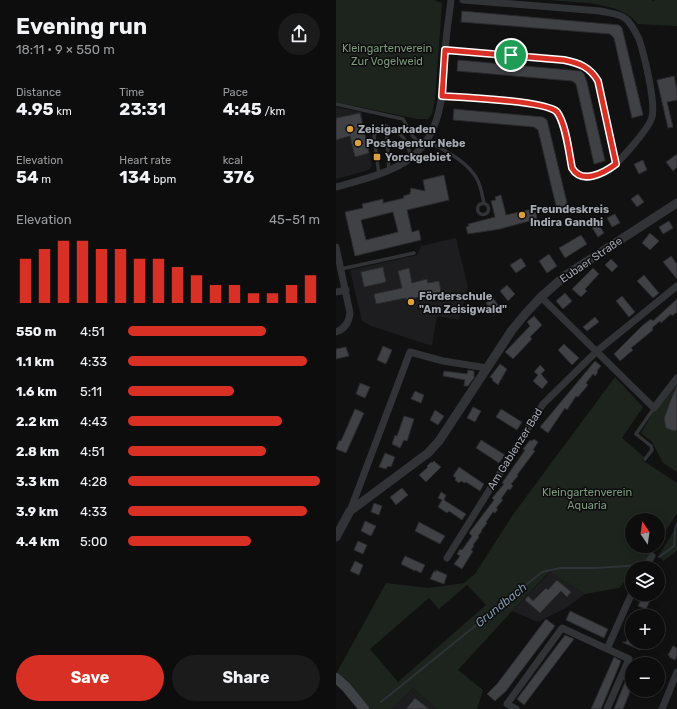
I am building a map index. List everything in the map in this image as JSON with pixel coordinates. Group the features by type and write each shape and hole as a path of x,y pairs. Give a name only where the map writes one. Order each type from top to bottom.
{"main road":[{"path":"336,678 346,687 364,709"}],"street":[{"path":"336,187 379,175 389,170 412,156 428,141 436,124 442,96 445,50 451,0"},
{"path":"442,96 522,103 554,110 561,120 572,168 578,175 587,177 596,176 605,172 616,164 635,144 652,119 653,112 648,79 639,40 625,18 600,11 463,0"},
{"path":"445,50 564,60 580,63 591,71 598,81 616,164"},
{"name":"Eubaer Straße","path":"350,511 428,453 439,441 512,330 541,297 566,275 677,203"},
{"path":"336,247 350,313 349,322 336,332"},
{"name":"Am Gablenzer Bad","path":"447,558 543,404 597,351 677,286"},
{"path":"336,292 346,290"},
{"path":"541,297 654,408 677,378"},
{"name":"Eubaer Straße","path":"336,537 350,511 410,352 443,361 487,368"},
{"path":"650,561 652,556"},
{"path":"607,649 628,601"},
{"path":"516,709 507,704 562,628 629,659 607,709"},
{"path":"662,709 677,672"}],"lane":[{"path":"336,104 403,119 412,135 422,147"},
{"path":"379,175 374,136 378,129 386,126 398,130 412,156"},
{"path":"386,126 389,170"},
{"path":"428,141 464,163 477,178 484,203"},
{"path":"341,270 414,253"},
{"path":"645,459 652,450 651,446 636,434 654,408"}],"shaded area":[{"path":"336,107 361,112 372,165 369,170 336,179"},
{"name":"Förderschule \"Am Zeisigwald\"","path":"456,238 468,287 459,320 437,316 432,346 371,326 362,321 350,270 417,255 421,246"},
{"path":"551,571 585,594 566,608 538,622 512,611"},
{"path":"413,688 437,709 391,709"}],"green space":[{"name":"Kleingartenverein Zur Vogelweid","path":"336,0 434,0 442,3 435,99 432,114 428,119 417,119 336,102"},
{"path":"550,0 677,0 677,26 638,24 630,16 610,7 597,4"},
{"name":"Kleingartenverein Aquaria","path":"615,377 643,407 622,438 644,457 642,460 677,483 677,513 665,532 665,513 625,513 625,553 652,553 647,561 625,561 625,582 619,588 585,594 550,571 458,670 483,690 477,709 437,709 413,688 391,709 365,709 336,674 386,583 428,588 464,583 475,574 512,516","holes":["467,585 486,605 398,682 370,649 429,598 439,609"]},
{"path":"677,381 677,472 663,463 652,442 641,433 655,409"},
{"path":"677,526 677,551 663,561 659,555 660,553 665,553 665,545"}],"building":[{"path":"462,11 619,25 622,28 643,115 632,118 614,38 610,34 461,22"},
{"path":"458,60 581,71 587,82 605,161 594,164 576,84 572,81 457,71"},
{"path":"674,76 677,89 677,100 667,102 673,127 668,128 657,80"},
{"path":"454,109 543,117 547,120 568,207 557,210 538,130 534,127 453,120"},
{"name":"Zeisigarkaden","path":"360,113 369,153 355,157 350,136 336,140 336,118"},
{"path":"677,154 677,167 673,171 666,162"},
{"path":"643,160 647,170 639,174 634,164"},
{"path":"444,175 449,200 407,210 412,232 419,230 421,240 355,256 345,212 363,208 362,204 383,199 383,203 404,198 403,196 410,194 411,188 425,191 423,180","holes":["393,212 398,232 366,240 361,220"]},
{"path":"638,194 644,202 637,207 631,199"},
{"name":"Freundeskreis Indira Gandhi","path":"501,195 506,215 532,209 533,212 536,212 537,219 500,229 468,234 466,227 469,226 468,224 495,217 491,201 496,200 495,197"},
{"path":"615,214 620,223 612,227 607,218"},
{"path":"669,221 673,228 663,234 659,227"},
{"path":"597,222 604,233 598,237 591,226"},
{"path":"650,233 659,241 650,250 642,243"},
{"path":"581,235 587,244 565,258 559,248"},
{"path":"549,254 557,266 547,273 539,261"},
{"path":"671,256 677,264 677,279 663,262"},
{"path":"521,258 526,266 516,273 510,265"},
{"path":"611,259 618,266 612,272 605,265"},
{"path":"383,267 386,282 364,287 361,272"},
{"path":"409,268 412,283 427,279 428,283 439,281 441,292 406,300 406,298 376,304 374,294 402,288 398,271"},
{"path":"593,268 599,274 585,289 587,291 581,297 572,289"},
{"path":"644,275 659,293 653,298 637,281"},
{"path":"507,285 515,294 508,301 500,291"},
{"path":"565,293 572,301 563,309 556,301"},
{"path":"622,296 635,312 629,317 616,301"},
{"path":"493,298 501,309 494,315 486,303"},
{"path":"677,299 677,312 672,316 671,314 661,323 660,321 652,328 653,330 631,348 633,350 620,361 614,354 643,325 651,319 653,321"},
{"path":"534,316 542,325 530,337 532,339 513,359 505,352 530,326 527,322"},
{"path":"595,317 599,322 587,331 583,327"},
{"path":"564,344 579,358 572,365 558,350"},
{"path":"383,346 392,350 386,364 377,360"},
{"path":"346,347 349,356 336,359 336,349"},
{"path":"595,361 601,366 597,371 598,372 595,376 593,374 586,383 588,385 578,397 576,396 567,410 565,408 548,433 540,427"},
{"path":"500,364 507,369 498,385 490,377"},
{"path":"540,365 545,370 541,374 548,382 542,389 533,381 538,375 534,372"},
{"path":"468,370 474,371 474,378 468,386 464,386 465,380 443,376 444,371 467,374"},
{"path":"360,383 370,387 365,398 356,394"},
{"path":"677,386 677,430 674,431 666,428 664,419"},
{"path":"415,391 424,395 421,403 411,399"},
{"path":"473,407 481,411 475,422 467,418"},
{"path":"355,409 364,413 346,453 336,449"},
{"path":"501,409 522,422 517,430 496,417"},
{"path":"435,410 444,416 438,425 430,420"},
{"path":"404,416 414,419 407,441 404,440 400,448 392,444 395,435 397,436"},
{"path":"534,439 538,442 533,450 535,451 511,484 513,486 510,490 508,489 501,499 503,500 496,508 498,509 495,513 493,512 486,522 487,523 473,545 474,546 471,550 473,551 462,569 454,564 460,556 457,554 460,549 462,550 472,536 469,533 494,500 492,498 504,484 502,483 525,450 523,449 530,440 532,441"},
{"path":"481,440 505,455 499,463 476,448"},
{"path":"385,453 395,457 391,467 388,466 386,469 379,467"},
{"path":"434,461 441,467 426,482 419,475 431,462 432,463"},
{"path":"459,467 484,484 480,491 466,482 461,481 459,483 455,480 456,478 453,476"},
{"path":"402,488 408,495 396,505 390,497"},
{"path":"441,492 446,495 444,500 466,514 462,520 449,511 447,513 438,507 442,500 438,498"},
{"path":"374,503 382,506 379,515 371,512"},
{"path":"365,521 376,526 371,536 361,531"},
{"path":"419,522 445,536 440,544 415,531"},
{"path":"358,541 367,545 363,554 354,550"},
{"path":"405,556 425,565 421,573 401,564"},
{"path":"355,561 363,565 359,575 350,571"},
{"path":"436,570 447,575 444,584 430,579"},
{"path":"557,580 571,592 567,597 561,591 540,613 525,600 528,596 533,601 546,588 548,590"},
{"path":"640,601 650,601 646,609 638,606"},
{"path":"570,611 608,629 604,638 566,620"},
{"path":"546,619 555,626 506,691 495,701 487,694 497,684"},
{"path":"565,635 574,639 524,705 517,699"},
{"path":"673,646 677,648 677,656 675,660 668,655"},
{"path":"614,657 621,661 601,709 591,709"},
{"path":"625,682 625,697 628,697 623,709 614,709"},
{"path":"415,698 429,709 406,709"}],"waterway":[{"name":"Grundbach","path":"659,557 674,546 675,529 677,524"},
{"name":"Grundbach","path":"381,702 542,572 560,568 625,566"}],"place":[{"name":"Zeisigarkaden","path":"350,129"},
{"name":"Postagentur Nebe","path":"358,143"},
{"name":"Yorckgebiet","path":"377,157"},
{"name":"Freundeskreis Indira Gandhi","path":"522,215"},
{"name":"Förderschule \"Am Zeisigwald\"","path":"411,302"}],"route":[{"path":"445,50 511,55 580,63 595,75 598,81 616,164 605,172 596,176 587,177 578,175 574,172 561,120 554,110 549,108 522,103 442,96 445,50"}]}
